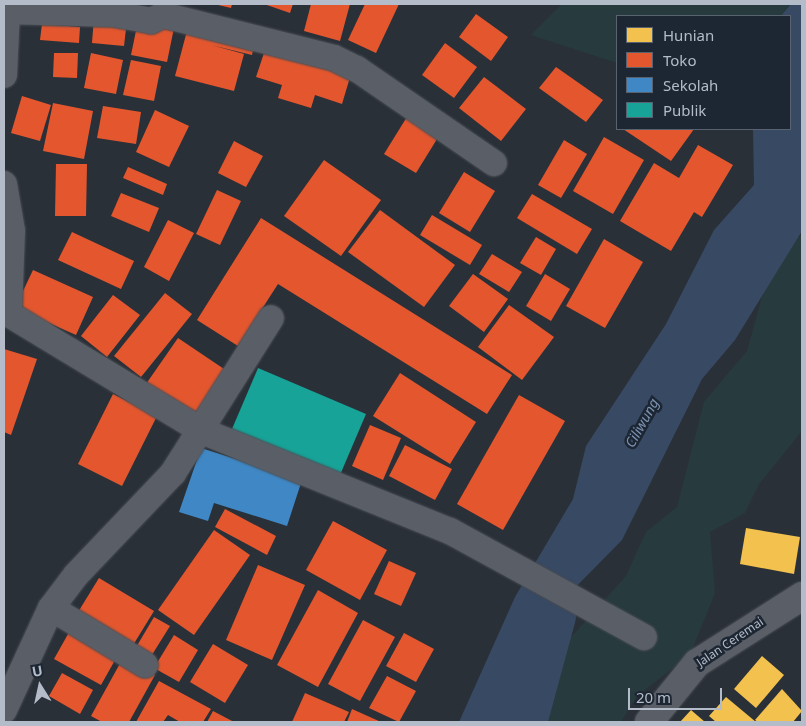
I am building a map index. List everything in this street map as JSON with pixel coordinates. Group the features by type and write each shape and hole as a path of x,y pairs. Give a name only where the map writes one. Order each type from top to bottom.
{"street":[{"path":"4,75 6,11 113,14 151,20 165,9 334,58 357,69 494,163"},
{"path":"4,184 12,231 6,312 202,431 450,531 483,551 644,636"},
{"path":"4,710 51,608 76,575 139,513 202,431 271,318"},
{"name":"Jalan Ceremai","path":"648,722 697,663 802,596"},
{"path":"51,608 145,665"}],"green space":[{"path":"562,4 791,4 783,15 616,15 616,63 531,35"},
{"path":"802,235 802,431 759,484 745,513 710,532 715,593 690,655 637,696 621,722 540,722 548,681 563,646 626,576 646,532 677,507 704,402 747,351 763,293 763,259"}],"water":[{"path":"791,4 802,4 802,231 735,340 702,379 622,540 565,598 515,722 459,722 515,597 573,499 586,446 666,324 714,230 754,185 753,130 791,130 791,15 782,15"}],"building: Hunian":[{"path":"746,528 800,537 794,574 740,564"},
{"path":"762,656 784,675 756,708 734,689"},
{"path":"782,689 802,711 793,722 758,722 755,720"},
{"path":"726,697 756,722 716,722 709,716"},
{"path":"691,710 705,722 680,722"}],"building: Toko":[{"path":"214,4 232,4 231,8"},
{"path":"264,4 293,4 290,13"},
{"path":"311,4 350,4 340,41 304,31"},
{"path":"365,4 399,4 376,53 348,40"},
{"path":"476,14 508,37 491,61 459,37"},
{"path":"94,17 127,20 124,46 92,43"},
{"path":"138,21 174,28 167,62 131,55"},
{"path":"42,24 80,27 79,43 40,40"},
{"path":"188,27 255,42 252,55 211,45 244,54 234,91 175,76"},
{"path":"445,43 477,67 454,98 422,75"},
{"path":"266,47 351,74 342,104 315,95 311,108 278,98 282,85 256,77"},
{"path":"54,53 78,53 77,78 53,77"},
{"path":"91,53 123,60 116,94 84,88"},
{"path":"131,60 161,66 154,101 123,95"},
{"path":"556,67 603,100 586,122 539,88"},
{"path":"484,77 526,109 501,141 459,108"},
{"path":"22,96 51,105 40,141 11,133"},
{"path":"53,103 93,111 84,159 43,151"},
{"path":"103,106 141,112 136,144 97,138"},
{"path":"155,110 189,126 169,167 136,152"},
{"path":"410,112 442,131 416,173 384,154"},
{"path":"624,130 693,130 671,161"},
{"path":"604,137 644,160 613,214 573,191"},
{"path":"564,140 587,154 561,198 538,185"},
{"path":"234,141 263,156 246,187 218,173"},
{"path":"698,145 733,165 702,217 694,212 671,251 620,221 654,163 679,178"},
{"path":"324,160 381,200 341,256 284,216"},
{"path":"56,164 87,164 86,216 55,216"},
{"path":"128,167 167,184 163,195 123,178"},
{"path":"464,172 495,191 470,232 439,213"},
{"path":"217,190 241,201 220,245 196,234"},
{"path":"121,193 159,208 149,232 111,216"},
{"path":"532,194 592,229 577,254 517,218"},
{"path":"380,210 455,265 424,307 348,252"},
{"path":"432,215 482,245 470,265 420,235"},
{"path":"261,218 512,375 487,414 278,284 238,346 197,320"},
{"path":"168,220 194,233 169,281 144,267"},
{"path":"72,232 134,261 121,289 58,260"},
{"path":"536,237 556,249 541,275 520,263"},
{"path":"604,239 643,262 605,328 566,306"},
{"path":"492,254 522,272 509,292 479,274"},
{"path":"33,270 93,297 76,335 15,308"},
{"path":"473,274 508,299 484,332 449,306"},
{"path":"545,274 570,289 551,321 526,306"},
{"path":"165,293 192,314 141,377 114,356"},
{"path":"113,295 140,315 107,357 81,336"},
{"path":"509,305 554,337 522,380 478,347"},
{"path":"178,338 227,371 196,417 146,384"},
{"path":"4,349 37,359 11,435 4,432"},
{"path":"400,373 476,422 450,464 373,416"},
{"path":"113,394 157,416 122,486 78,464"},
{"path":"519,395 565,421 503,530 457,504"},
{"path":"370,425 401,438 383,480 352,466"},
{"path":"405,445 452,469 435,500 389,476"},
{"path":"225,509 276,536 267,555 215,527"},
{"path":"333,521 387,550 360,600 306,570"},
{"path":"214,530 250,555 194,635 158,610"},
{"path":"389,561 416,573 401,606 374,594"},
{"path":"258,565 305,585 272,660 226,640"},
{"path":"99,578 154,611 130,650 75,617"},
{"path":"318,590 358,613 318,687 277,665"},
{"path":"154,617 170,626 150,658 135,649"},
{"path":"363,620 395,637 360,701 328,684"},
{"path":"72,627 119,653 101,685 54,659"},
{"path":"404,633 434,649 416,682 386,666"},
{"path":"174,635 198,650 179,682 154,668"},
{"path":"213,644 248,665 225,703 190,682"},
{"path":"123,658 155,675 129,722 102,722 91,716"},
{"path":"62,673 93,690 80,714 49,696"},
{"path":"387,676 416,691 399,722 369,708"},
{"path":"159,681 211,709 203,722 180,722 168,715 163,722 136,722"},
{"path":"305,693 349,712 344,722 292,722"},
{"path":"352,709 381,722 347,722"},
{"path":"213,711 234,722 207,722"}],"building: Sekolah":[{"path":"201,448 302,480 287,526 214,503 208,521 179,512"}],"building: Publik":[{"path":"258,368 366,414 337,482 229,436"}],"waterway":[{"name":"Ciliwung","path":"519,722 548,615"}]}
